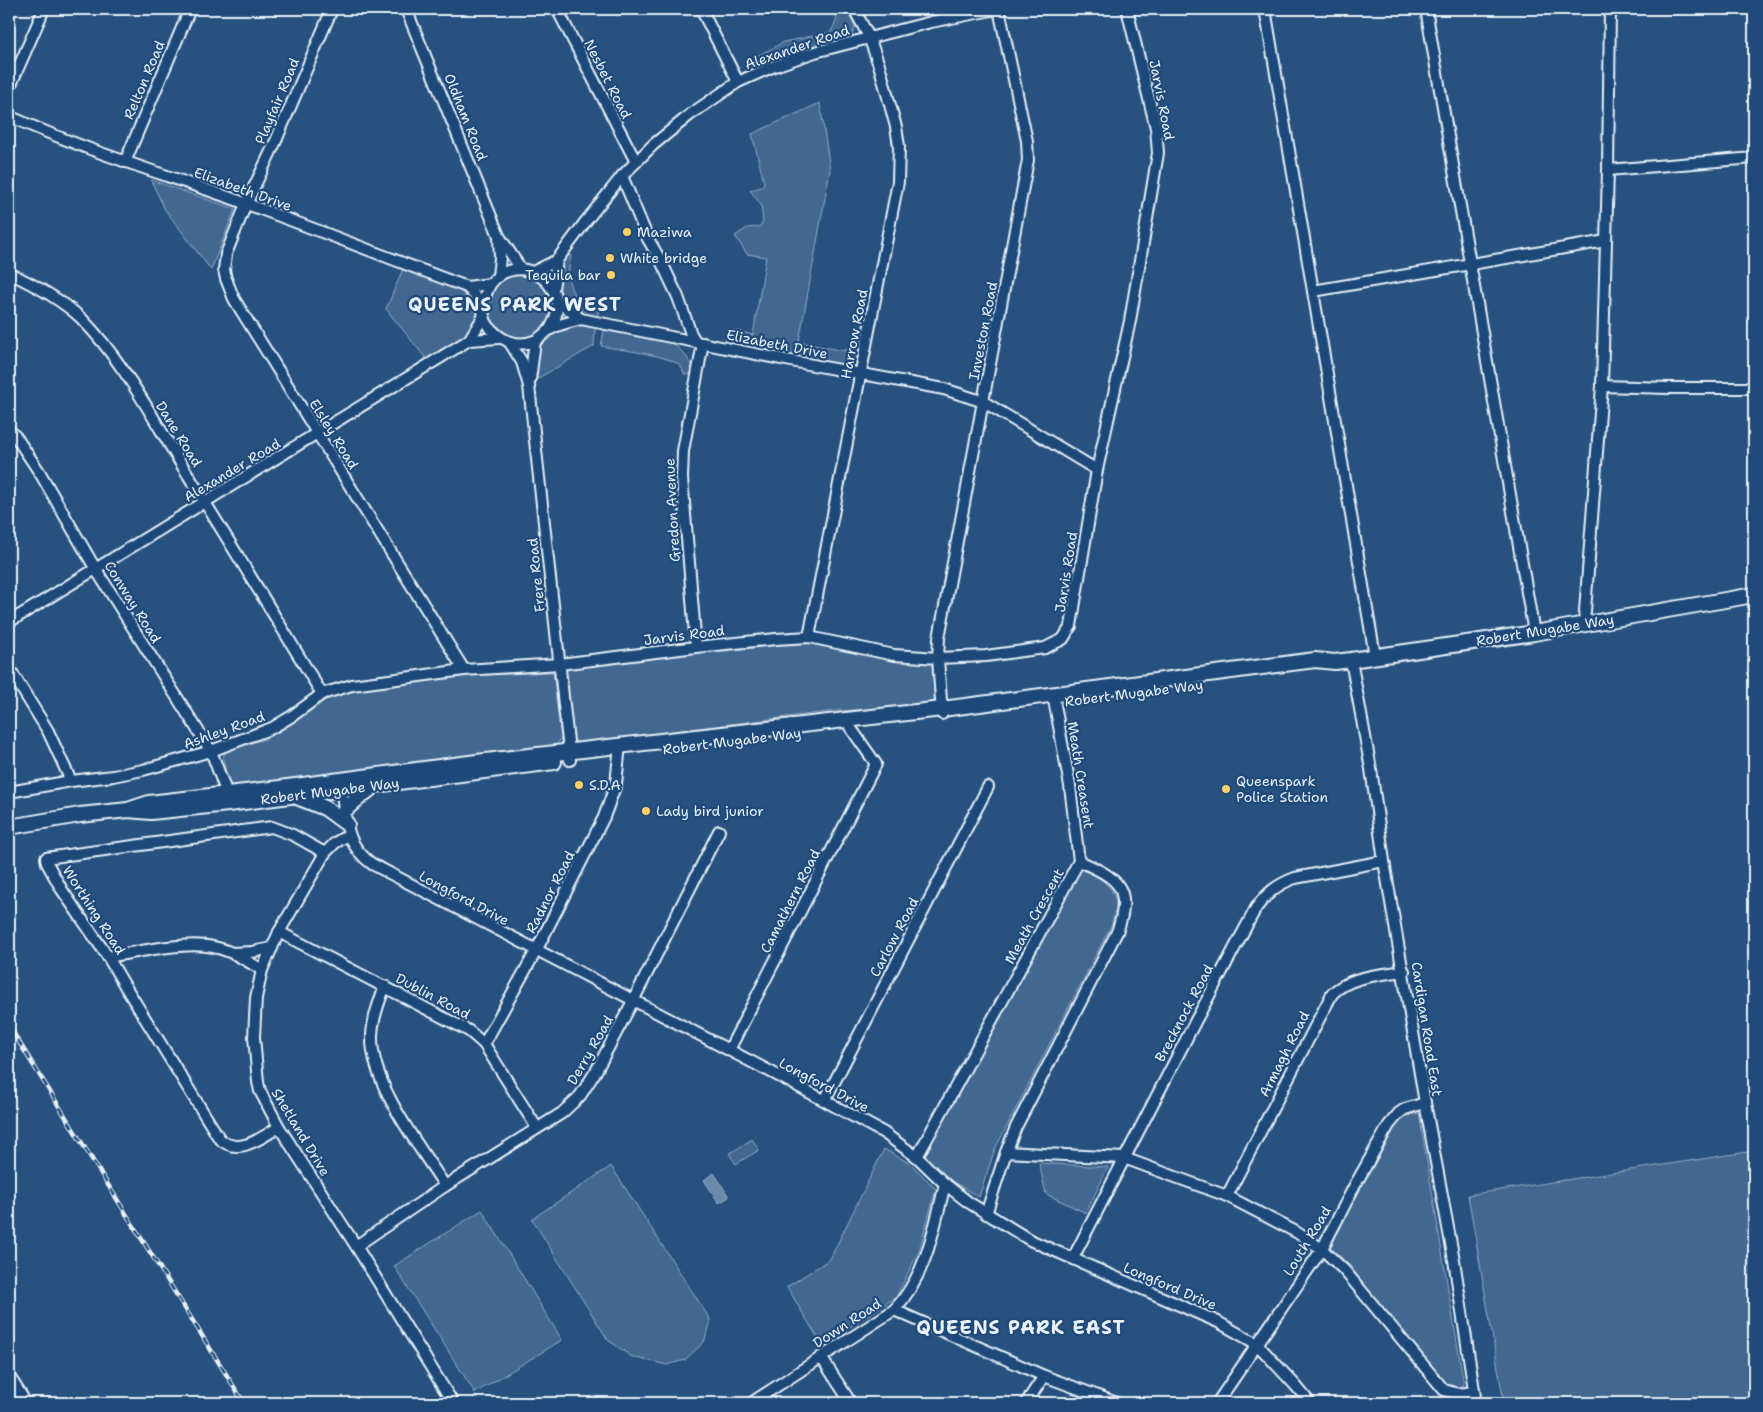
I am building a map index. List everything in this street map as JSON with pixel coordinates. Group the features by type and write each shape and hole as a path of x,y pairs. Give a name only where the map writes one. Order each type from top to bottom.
{"main road":[{"name":"Robert Mugabe Way","path":"620,750 850,727 1054,698 1270,675 1317,668 1336,662 1534,633 1754,595"},
{"name":"Robert Mugabe Way","path":"9,827 128,810 149,803 315,783 374,780 942,713"},
{"name":"Robert Mugabe Way","path":"128,810 151,812 294,796 341,789 374,780"},
{"path":"294,796 326,808 347,823 355,801 374,780"}],"street":[{"path":"9,89 44,9"},
{"name":"Relton Road","path":"125,162 190,9"},
{"name":"Playfair Road","path":"246,204 275,143 332,9"},
{"name":"Oldham Road","path":"406,9 499,236 521,269"},
{"name":"Nesbet Road","path":"557,9 636,162"},
{"path":"701,9 738,82"},
{"name":"Harrow Road","path":"809,637 898,182 896,127 880,68 869,38 854,9"},
{"name":"Alexander Road","path":"533,272 557,260 622,176 653,145 691,114 738,82 806,55 869,38 998,9"},
{"name":"Investon Road","path":"942,713 938,658 939,638 1028,160 1028,141 998,9"},
{"name":"Jarvis Road","path":"560,664 696,647 809,637 894,655 938,658 986,656 1044,648 1056,644 1067,635 1071,626 1097,470 1130,321 1158,153 1156,128 1127,9"},
{"path":"1265,9 1375,656"},
{"path":"1426,9 1534,633"},
{"path":"1584,624 1602,386 1610,9"},
{"name":"Elizabeth Drive","path":"9,116 125,162 246,204 467,287 494,280"},
{"path":"1608,170 1754,158"},
{"path":"622,176 648,239 678,296 691,334 699,342"},
{"name":"Elsley Road","path":"246,204 226,254 224,270 234,299 464,670"},
{"name":"Oldham Road","path":"494,280 500,258 499,236"},
{"path":"1313,291 1606,241"},
{"name":"Alexander Road","path":"553,290 557,260"},
{"path":"521,269 533,272 548,282 557,301 556,316 550,329 535,341 523,344 510,343 500,338 490,328 483,311 494,280 508,271 521,269"},
{"name":"Dane Road","path":"9,273 40,288 63,304 81,319 112,354 206,503 322,694"},
{"name":"Elizabeth Drive","path":"467,287 483,311"},
{"name":"Elizabeth Drive","path":"557,301 582,319 944,389 984,402 1097,470"},
{"name":"Alexander Road","path":"469,340 483,311"},
{"name":"Elizabeth Drive","path":"550,329 582,319"},
{"name":"Alexander Road","path":"9,622 206,503 469,340 500,338"},
{"name":"Frere Road","path":"529,386 535,341"},
{"name":"Gredon Avenue","path":"696,647 682,478 683,451 699,342"},
{"name":"Frere Road","path":"510,343 522,362 529,386 569,756"},
{"path":"1602,386 1754,388"},
{"name":"Conway Road","path":"9,430 16,437 40,473 96,568 211,751 220,770 227,794"},
{"name":"Cardigan Road East","path":"1351,660 1454,1260 1476,1403"},
{"name":"Ashley Road","path":"9,792 70,781 113,776 211,751 272,728 322,694 352,685 464,670 560,664"},
{"path":"9,668 48,731 70,781"},
{"name":"Meath Creasent","path":"1054,698 1070,786 1079,861"},
{"name":"Camathern Road","path":"729,1050 876,764 850,727"},
{"name":"Radnor Road","path":"484,1044 536,950 604,817 614,792 620,750"},
{"path":"315,783 341,789"},
{"name":"Carlow Road","path":"825,1100 988,787"},
{"name":"Longford Drive","path":"341,789 347,823 354,847 362,857 372,864 825,1100 893,1138 968,1202 1030,1240 1218,1322 1257,1344 1310,1403"},
{"name":"Shetland Drive","path":"347,823 335,843 325,853 279,932 262,970 256,998 254,1037 258,1082 263,1097 279,1127 356,1246 453,1403"},
{"name":"Worthing Road","path":"279,1127 254,1142 243,1146 232,1146 222,1141 196,1103 108,957 62,890 46,858 272,827 300,838 325,853"},
{"name":"Derry Road","path":"356,1246 445,1186 562,1112 580,1096 596,1071 634,1001 718,832"},
{"name":"Meath Crescent","path":"917,1157 1079,861 1111,876 1118,884 1122,893 1123,918 1100,967 1016,1127 986,1214"},
{"name":"Brecknock Road","path":"1073,1258 1195,1022 1263,898 1283,882 1295,878 1384,861"},
{"name":"Dublin Road","path":"279,932 460,1025 476,1036 484,1044 537,1128"},
{"path":"108,957 152,950 205,946 232,953 262,970"},
{"path":"232,953 272,948"},
{"name":"Armagh Road","path":"1227,1196 1332,994 1344,984 1404,970"},
{"path":"385,986 375,1014 372,1035 375,1063 394,1106 445,1186"},
{"name":"Louth Road","path":"1217,1403 1322,1249 1389,1125 1399,1113 1426,1103"},
{"path":"1006,1152 1124,1158 1227,1196 1296,1232 1322,1249 1350,1277 1444,1390 1458,1394 1474,1392"},
{"name":"Down Road","path":"751,1403 894,1310 906,1297 924,1262 945,1184"},
{"path":"894,1310 1044,1376 1117,1403"},
{"path":"820,1357 851,1403"},
{"path":"9,1376 26,1403"},
{"path":"1026,1403 1044,1376"}],"shaded area":[{"path":"831,9 846,9 855,27 851,37 776,60 755,57 784,42 831,32 837,19"},
{"path":"820,103 830,170 799,342 844,351 854,344 860,346 858,358 855,362 844,367 725,344 728,329 753,335 766,257 747,254 735,236 747,228 759,227 763,222 761,205 750,190 762,187 764,182 752,134"},
{"path":"151,180 235,209 211,270 164,208"},
{"path":"567,254 571,256 569,276 572,290 582,302 599,311 597,317 581,313 567,306 560,294 558,286 560,271"},
{"path":"403,269 455,288 470,301 474,310 474,321 467,335 428,361 386,309"},
{"path":"519,274 537,280 545,288 551,306 545,324 537,332 519,338 501,332 493,324 487,306 493,288 501,280"},
{"path":"578,325 595,328 594,346 535,380 540,344 554,332"},
{"path":"604,330 672,343 686,357 691,366 692,375 684,374 678,364 662,358 601,346"},
{"path":"809,641 893,659 934,663 937,705 835,711 578,743 571,736 564,669 570,666 776,642"},
{"path":"553,672 561,738 555,747 229,787 223,759 225,751 265,739 280,731 325,698 339,692 464,676"},
{"path":"1082,868 1104,882 1112,892 1115,898 1116,909 1112,924 995,1149 979,1197 948,1179 924,1155"},
{"path":"1419,1113 1464,1385 1454,1388 1444,1384 1348,1264 1330,1247 1360,1186 1394,1128 1404,1117"},
{"path":"752,1139 759,1150 736,1164 729,1154"},
{"path":"884,1149 911,1164 936,1189 919,1251 896,1297 822,1345 787,1287 830,1259"},
{"path":"1754,1151 1754,1403 1504,1403 1468,1195"},
{"path":"1039,1163 1108,1167 1086,1213 1046,1194"},
{"path":"611,1166 710,1319 710,1325 704,1342 685,1360 667,1365 632,1357 608,1340 532,1219"},
{"path":"714,1173 729,1197 719,1203 704,1180"},
{"path":"482,1210 562,1340 475,1393 394,1266"}],"railway":[{"path":"9,1026 244,1403"}],"place":[{"name":"Maziwa","path":"627,232"},
{"name":"White bridge","path":"610,258"},
{"name":"Tequila bar","path":"611,275"},
{"name":"S.D.A","path":"579,785"},
{"name":"Queenspark Police Station","path":"1226,789"},
{"name":"Lady bird junior","path":"646,811"}],"district":[{"name":"QUEENS PARK WEST","path":"515,304"},
{"name":"QUEENS PARK EAST","path":"1021,1327"}]}
